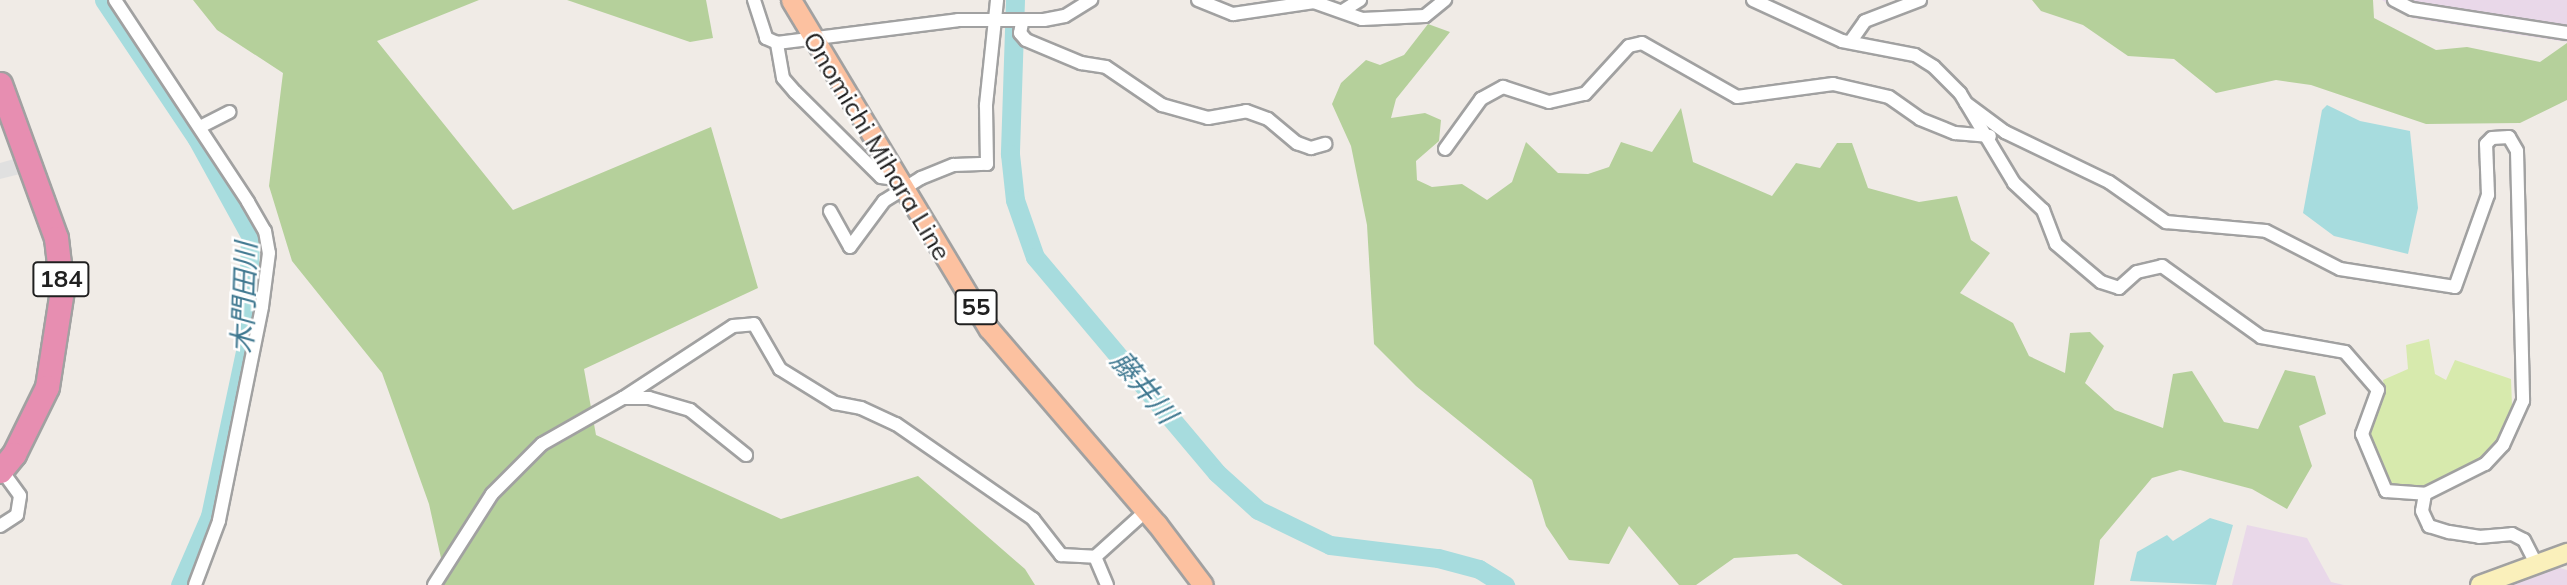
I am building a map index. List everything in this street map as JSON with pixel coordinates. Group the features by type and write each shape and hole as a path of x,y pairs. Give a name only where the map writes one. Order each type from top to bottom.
{"highway":[{"name":"184","path":"0,84 56,238 62,290 47,387 14,454 0,469"}],"main road":[{"name":"Onomichi Mihara Line","path":"791,0 809,36 898,184 989,329 1146,511 1203,585"}],"street":[{"path":"115,0 265,230 269,253 262,307 219,521 195,585"},
{"path":"754,0 766,38 777,43 809,36 958,20 1022,23 1065,16 1091,0"},
{"path":"760,0 777,43 783,78 881,177 898,184"},
{"path":"830,211 850,247 898,184 954,165 987,164 986,105 998,0"},
{"path":"1198,0 1233,13 1292,2 1344,10 1362,19 1425,16 1446,0"},
{"path":"1344,10 1360,0"},
{"path":"1753,0 1851,41 1915,55 1952,83 2014,183 2043,210 2056,244 2101,282 2119,288 2137,272 2162,266 2225,306 2261,337 2345,352 2378,390 2362,434 2386,491 2425,494 2485,464 2503,444 2523,401 2517,151 2513,140 2502,136 2486,144 2488,195 2455,287 2340,269 2266,230 2234,231 2166,222 2109,182 2005,132 1966,103"},
{"path":"1851,41 1865,21 1920,0"},
{"path":"2393,0 2412,9 2567,33"},
{"path":"1022,23 1020,33 1026,40 1081,63 1106,67 1162,104 1208,118 1246,111 1268,119 1297,143 1311,148 1325,144"},
{"path":"1445,149 1481,100 1503,87 1549,102 1585,94 1595,89 1629,46 1642,43 1737,97 1833,84 1889,97 1920,119 1955,134 1985,136 2005,132"},
{"path":"200,127 229,112"},
{"path":"434,585 492,494 534,453 569,426 623,398 733,326 754,324 780,369 835,403 861,408 896,424 1032,519 1061,555 1095,557 1146,511"},
{"path":"623,398 649,398 690,410 746,456"},
{"path":"0,469 20,496 17,515 0,526"},
{"path":"2425,494 2422,511 2429,526 2479,537 2512,534 2524,540 2535,562"},
{"path":"2480,585 2535,562 2567,553"},
{"path":"1095,557 1107,585"}],"shaded area":[{"path":"2382,0 2567,0 2567,42 2412,18"},
{"path":"14,159 20,174 0,179 0,163"},
{"path":"2247,525 2307,538 2331,582 2344,585 2232,585"},
{"path":"2557,567 2567,570 2567,585 2509,585"}],"green space":[{"path":"193,0 479,0 377,41 513,210 711,127 758,288 584,369 596,435 781,519 918,476 1025,569 1035,585 441,585 443,567 429,504 382,373 292,261 269,186 283,73 217,30"},
{"path":"567,0 706,0 713,38 690,42"},
{"path":"2032,0 2373,0 2374,18 2436,50 2467,47 2540,62 2567,43 2567,100 2520,123 2426,124 2311,85 2276,80 2216,93 2174,59 2128,56 2083,25 2041,11"},
{"path":"1428,24 1450,32 1396,99 1391,118 1425,113 1441,120 1439,141 1416,161 1417,180 1432,187 1462,184 1487,200 1512,182 1526,142 1558,173 1588,174 1609,167 1621,142 1652,152 1681,108 1693,162 1772,196 1796,163 1820,168 1837,143 1852,143 1868,188 1919,202 1957,196 1971,240 1990,253 1960,293 2013,323 2029,356 2065,373 2070,333 2090,332 2104,346 2085,383 2115,410 2163,428 2173,374 2192,371 2224,422 2258,429 2285,370 2315,376 2326,414 2299,426 2312,466 2287,509 2252,489 2180,470 2152,478 2100,540 2094,585 1843,585 1797,554 1734,558 1696,585 1679,585 1629,526 1609,564 1569,560 1546,526 1532,480 1416,386 1374,344 1367,225 1351,146 1332,104 1341,83 1366,60 1380,65 1404,55"},
{"path":"2429,339 2435,374 2446,380 2455,360 2511,379 2512,405 2503,434 2486,456 2462,472 2423,487 2393,490 2366,435 2385,392 2383,380 2408,369 2406,345"}],"water":[{"path":"2327,105 2360,121 2410,131 2418,208 2408,254 2334,236 2303,213 2322,110"},
{"path":"2210,518 2233,525 2216,585 2130,581 2137,552 2167,535 2173,541"}],"waterway":[{"name":"木門田川","path":"104,0 197,139 250,235 247,342 210,516 180,585"},
{"name":"藤井川","path":"1015,0 1010,154 1015,200 1035,257 1217,473 1258,510 1330,545 1438,558 1479,569 1505,585"}]}
